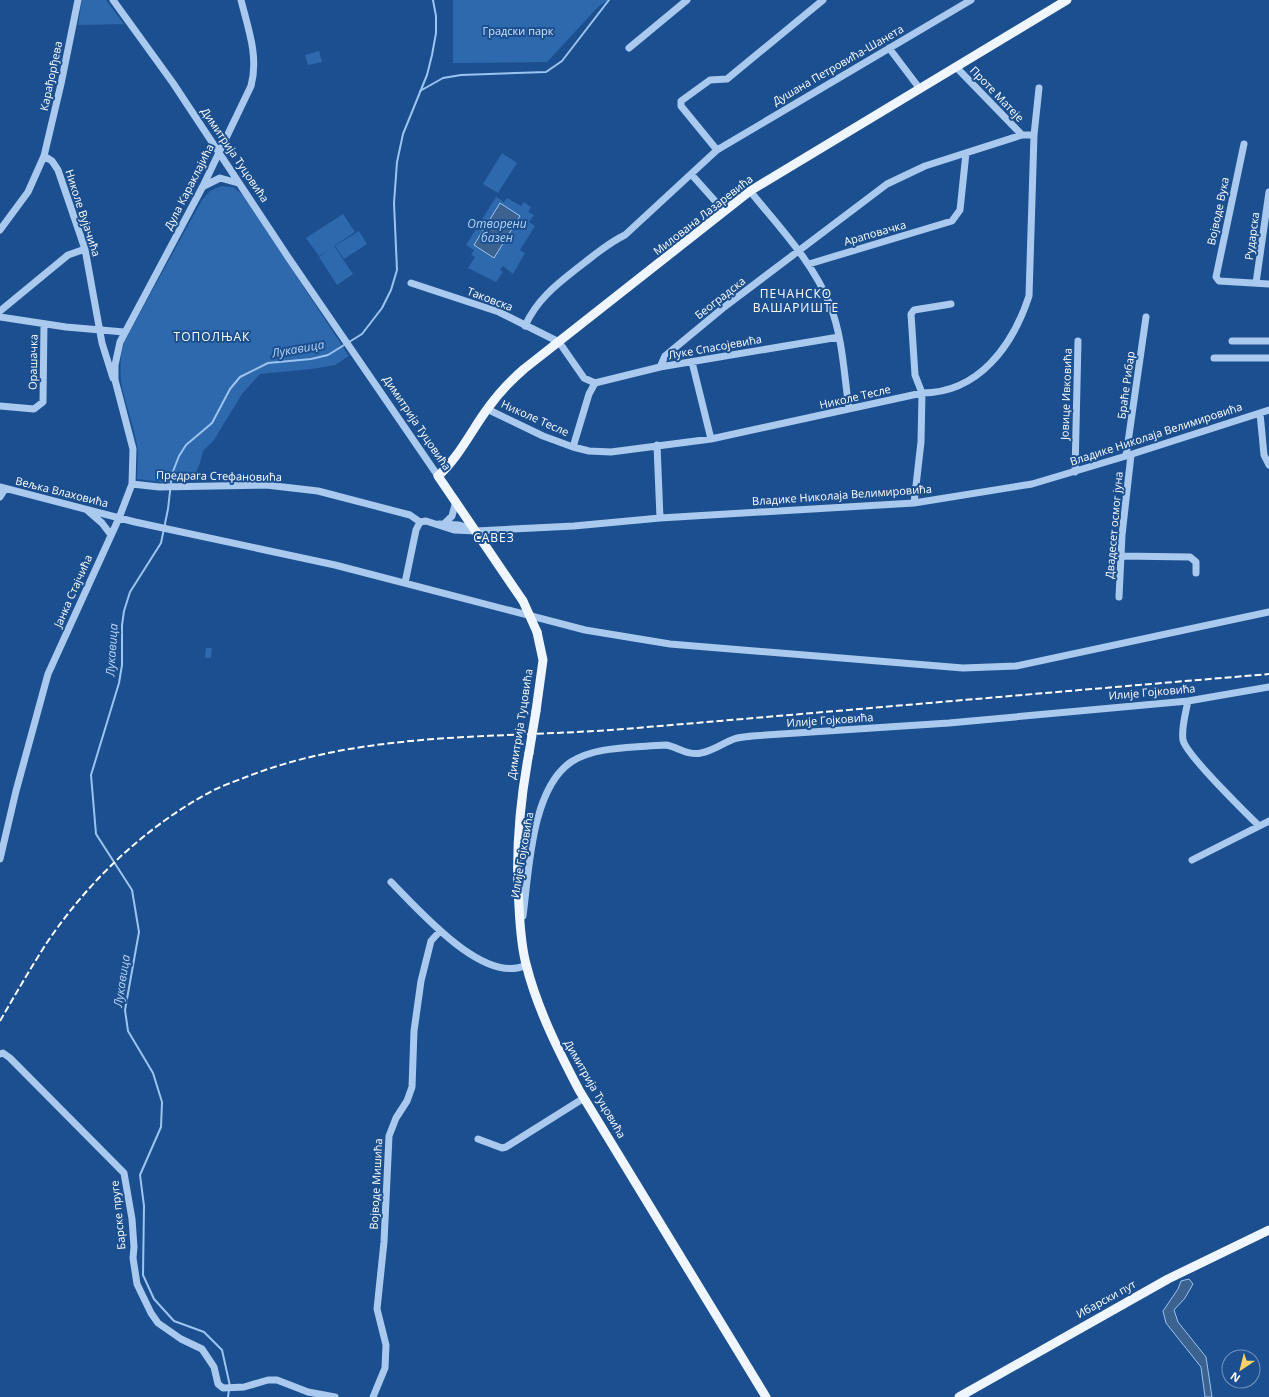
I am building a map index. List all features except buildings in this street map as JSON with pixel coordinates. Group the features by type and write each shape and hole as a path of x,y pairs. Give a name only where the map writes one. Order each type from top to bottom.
{"main road":[{"name":"Милована Лазаревића","path":"438,476 452,462 487,409 513,379 750,191 957,68 1067,0"},
{"name":"Димитрија Туцовића","path":"438,476 523,601 537,632 543,660 536,711 521,792 517,836 517,877 520,924 526,965 554,1041 584,1098 766,1397"},
{"name":"Ибарски пут","path":"959,1397 1094,1320 1206,1260 1269,1230"}],"street":[{"name":"Карађорђева","path":"0,230 28,192 44,156 61,84 78,0"},
{"name":"Димитрија Туцовића","path":"113,0 173,83 218,153 438,476"},
{"name":"Дула Караклајића","path":"124,332 203,186 248,93 254,73 252,45 241,0"},
{"path":"628,48 688,0"},
{"path":"717,150 686,114 681,106 682,101 710,80 727,79 823,0"},
{"name":"Душана Петровића-Шанета","path":"525,326 539,301 551,288 609,244 625,235 717,150 971,0"},
{"path":"889,48 920,89"},
{"name":"Проте Матеје","path":"957,68 1022,136"},
{"name":"Николе Тесле","path":"487,409 543,436 573,447 589,451 627,451 657,445 711,439 922,393 934,393 958,385 981,372 1008,343 1021,320 1029,296 1034,134 1039,88"},
{"name":"Проте Матеје","path":"799,252 887,184 924,166 1022,136 1034,134"},
{"name":"Војводе Вука","path":"1244,144 1216,277 1219,281 1256,283"},
{"name":"Араповачка","path":"809,264 948,223 956,218 960,210 966,153"},
{"name":"Николе Вујачића","path":"44,156 52,161 58,170 85,249 99,329 106,356 115,380"},
{"path":"691,174 724,211"},
{"path":"203,186 220,178 230,179 240,184"},
{"path":"750,191 809,264 830,305 839,337 849,410"},
{"name":"Рударска","path":"1256,283 1269,192"},
{"path":"0,311 68,255 85,249"},
{"name":"Београдска","path":"660,367 665,356 723,308 799,252"},
{"name":"Таковска","path":"412,283 499,312 559,342"},
{"path":"1256,283 1269,284"},
{"path":"914,503 921,442 922,393 916,375 911,314 914,310 951,304"},
{"name":"Браће Рибар","path":"1129,456 1146,317"},
{"path":"0,318 72,328 124,332"},
{"name":"Орашачка","path":"0,406 34,409 43,402 44,324"},
{"name":"Јанка Стајчића","path":"0,860 16,790 48,674 119,518 132,484 133,449 115,380 117,352 124,332"},
{"name":"Луке Спасојевића","path":"595,383 660,367 839,337"},
{"name":"Јовице Ивковића","path":"1075,472 1078,341"},
{"path":"1232,341 1269,342"},
{"path":"559,342 584,378 595,383 573,447"},
{"path":"665,356 666,363 671,366"},
{"path":"1214,358 1269,358"},
{"path":"692,362 711,439"},
{"name":"Владике Николаја Велимировића","path":"476,531 574,526 660,518 914,503 1032,484 1129,456 1269,410"},
{"path":"1260,413 1264,455 1269,465"},
{"path":"657,445 660,518"},
{"name":"Двадесет осмог јуна","path":"1119,598 1129,456"},
{"name":"Предрага Стефановића","path":"132,484 159,487 266,485 318,492 410,515 420,522"},
{"path":"0,497 3,488"},
{"name":"Вељка Влаховића","path":"3,488 135,522 405,583 585,630 670,644 963,668 1016,666 1269,612"},
{"path":"441,524 452,516 456,501"},
{"path":"85,509 102,523 111,535"},
{"path":"405,583 416,530 420,522 426,521 459,525 476,531"},
{"path":"1121,556 1190,557 1195,560 1196,573"},
{"name":"Илије Гојковића","path":"520,924 535,832 540,811 549,786 559,773 572,762 590,754 614,749 666,745 692,754 701,753 735,738 752,736 949,723 1188,700 1269,688"},
{"path":"1188,700 1182,738 1184,745 1198,763 1259,826"},
{"path":"1192,860 1269,821"},
{"path":"392,882 440,931 475,957 495,966 519,968 526,965"},
{"name":"Војводе Мишића","path":"373,1397 385,1368 386,1345 377,1309 384,1242 389,1136 396,1118 408,1101 412,1087 414,1031 421,981 431,941 440,931"},
{"name":"Барске пруге","path":"0,1054 3,1053 10,1058 124,1173 132,1219 133,1258 137,1284 150,1314 158,1323 181,1340 202,1349 214,1367 218,1384 226,1388 244,1387 268,1380 278,1380 308,1392 335,1397"},
{"path":"478,1139 502,1148 506,1147 584,1098"}],"green space":[{"path":"82,0 106,0 124,24 78,25"},
{"name":"Градски парк","path":"453,0 608,0 598,7 547,62 453,63"},
{"path":"319,51 322,62 308,65 305,55"},
{"path":"502,153 517,163 498,193 483,184"},
{"path":"221,186 233,187 243,195 349,356 335,365 312,369 260,374 242,394 214,440 203,451 200,463 192,481 160,482 137,479 137,445 121,383 121,357 124,342 202,200 210,191"},
{"path":"496,197 504,202 507,198 521,206 524,202 531,207 528,212 534,215 529,222 535,226 520,250 525,253 513,274 503,266 500,270 503,272 496,282 468,268 475,257 471,255 474,250 466,245"},
{"path":"343,214 355,232 334,246 353,274 337,285 319,257 328,250 319,256 306,238"},
{"path":"359,231 367,244 344,259 335,246"},
{"path":"206,648 212,648 211,658 205,658"}],"water":[{"name":"Отворени базен","path":"500,203 520,216 494,258 474,245"},
{"path":"1189,1279 1193,1284 1185,1298 1174,1310 1178,1322 1206,1357 1212,1397 1205,1397 1201,1367 1166,1323 1163,1311 1178,1289 1181,1281"}],"waterway":[{"name":"Лукавица","path":"230,1386 222,1350 204,1332 174,1321 154,1299 143,1275 144,1206 140,1175 161,1127 162,1102 153,1073 128,1031 125,1010 139,932 132,890 96,834 91,775 119,683 122,665 122,625 124,611 130,592 161,543 168,509 172,474 179,456 186,445 212,423 230,389 240,377 268,363 311,359 328,355 362,334 382,308 391,290 397,270 394,203 397,162 403,134 427,75 432,55 436,33 436,16 433,0"},
{"path":"420,91 443,78 461,75 546,72 562,61 609,0"},
{"name":"Лукавица","path":"228,1397 229,1390"}],"railway":[{"path":"0,1021 40,953 63,921 100,877 142,837 189,804 214,790 246,777 292,762 338,751 433,739 624,729 1269,674"}],"district":[{"name":"ПЕЧАНСКО ВАШАРИШТЕ","path":"796,301"},
{"name":"ТОПОЛЊАК","path":"212,337"},
{"name":"САВЕЗ","path":"494,538"}]}
